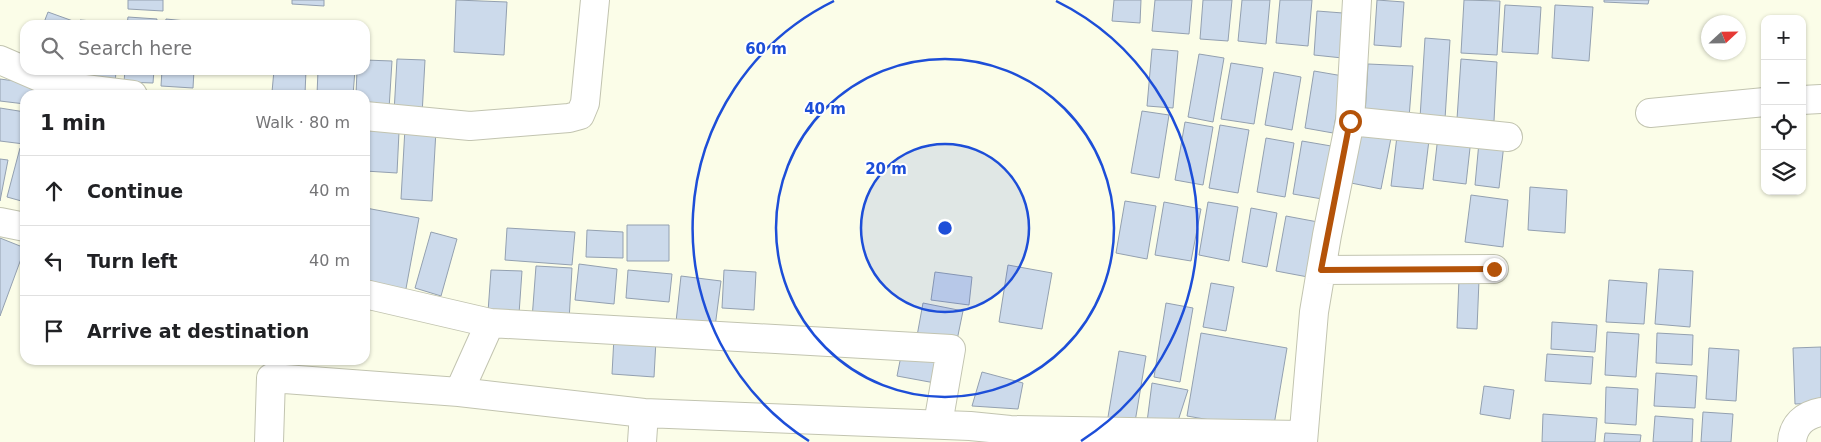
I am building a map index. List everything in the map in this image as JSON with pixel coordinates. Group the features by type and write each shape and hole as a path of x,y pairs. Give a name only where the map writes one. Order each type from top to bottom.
{"street":[{"path":"370,116 470,126 569,118 580,115 585,103 595,0"},
{"path":"269,442 271,378 459,392 644,413 970,426 1008,436 1303,439 1314,312 1350,121 1357,0"},
{"path":"0,60 20,69"},
{"path":"35,75 60,86 92,90"},
{"path":"1806,100 1821,98"},
{"path":"1650,113 1761,102"},
{"path":"1350,121 1508,137"},
{"path":"0,222 20,226"},
{"path":"1321,270 1494,269"},
{"path":"370,295 490,323 951,349 938,424"},
{"path":"459,392 490,323"},
{"path":"1792,442 1792,431 1802,418 1821,412"},
{"path":"642,442 644,413"}],"building":[{"path":"128,0 163,0 163,11 128,9"},
{"path":"292,0 324,0 324,6 292,4"},
{"path":"456,0 507,2 504,55 454,52"},
{"path":"1114,0 1141,0 1140,23 1112,21"},
{"path":"1155,0 1192,0 1189,34 1152,31"},
{"path":"1203,0 1232,0 1228,41 1200,39"},
{"path":"1242,0 1270,0 1266,44 1238,41"},
{"path":"1280,0 1312,0 1308,46 1276,43"},
{"path":"1377,0 1404,2 1401,47 1374,45"},
{"path":"1464,0 1500,1 1497,55 1461,53"},
{"path":"1604,0 1649,0 1648,4 1604,2"},
{"path":"1505,5 1541,7 1538,54 1502,52"},
{"path":"1555,5 1593,7 1589,61 1552,58"},
{"path":"1317,11 1356,14 1352,59 1314,55"},
{"path":"48,12 70,20 45,20"},
{"path":"128,17 157,19 157,20 128,20"},
{"path":"1425,38 1450,40 1445,119 1420,118"},
{"path":"1152,49 1178,51 1173,108 1147,106"},
{"path":"1199,54 1224,58 1213,122 1188,117"},
{"path":"397,59 425,60 422,115 394,113"},
{"path":"1461,59 1497,62 1494,121 1457,119"},
{"path":"370,60 392,61 389,109 370,108 370,90 356,90 357,75 370,75"},
{"path":"1231,63 1263,68 1254,124 1221,119"},
{"path":"1368,64 1413,66 1409,118 1365,115"},
{"path":"1314,71 1343,76 1333,133 1305,128"},
{"path":"1274,72 1301,77 1292,130 1265,125"},
{"path":"77,75 116,75 115,86 76,84"},
{"path":"125,75 154,75 153,83 124,82"},
{"path":"162,75 194,75 193,88 161,86"},
{"path":"274,75 306,75 305,90 272,90"},
{"path":"318,75 355,75 353,90 317,90"},
{"path":"0,79 37,84 36,90 20,90 20,103 0,101"},
{"path":"0,108 20,111 20,144 0,141"},
{"path":"1142,111 1169,115 1159,178 1131,173"},
{"path":"1185,122 1213,127 1203,185 1175,180"},
{"path":"1220,125 1249,130 1238,193 1209,188"},
{"path":"405,128 436,130 432,201 401,199"},
{"path":"370,130 399,132 397,173 370,171"},
{"path":"1355,132 1391,138 1381,189 1346,182"},
{"path":"1397,136 1429,140 1423,189 1391,186"},
{"path":"1438,136 1471,139 1466,184 1433,180"},
{"path":"1266,138 1294,143 1285,197 1257,192"},
{"path":"1302,141 1337,147 1328,200 1293,194"},
{"path":"1479,142 1504,144 1499,188 1475,185"},
{"path":"20,148 20,201 7,197"},
{"path":"0,159 8,160 0,201"},
{"path":"1530,187 1567,190 1565,233 1528,230"},
{"path":"1471,195 1508,200 1503,247 1465,242"},
{"path":"1125,201 1156,206 1147,259 1116,253"},
{"path":"1164,202 1201,209 1191,261 1155,255"},
{"path":"1208,202 1238,207 1229,261 1199,255"},
{"path":"1251,208 1277,213 1267,267 1242,262"},
{"path":"370,209 419,218 405,294 370,288"},
{"path":"1286,216 1318,222 1308,277 1276,271"},
{"path":"627,225 669,225 669,261 627,261"},
{"path":"507,228 575,232 572,265 505,260"},
{"path":"587,230 623,232 623,258 586,257"},
{"path":"431,232 457,239 441,296 415,288"},
{"path":"0,238 20,246 20,262 0,316"},
{"path":"579,264 617,269 614,304 575,300"},
{"path":"1008,265 1052,273 1042,329 999,322"},
{"path":"536,266 572,268 569,321 532,319"},
{"path":"1659,269 1693,271 1690,327 1655,324"},
{"path":"491,270 522,271 519,314 488,312"},
{"path":"628,270 672,274 669,302 626,298"},
{"path":"724,270 756,272 754,310 722,308"},
{"path":"935,272 972,277 969,305 931,300"},
{"path":"681,276 721,281 715,327 676,322"},
{"path":"1459,279 1479,280 1477,329 1457,328"},
{"path":"1609,280 1647,283 1644,324 1606,322"},
{"path":"1211,283 1234,287 1226,331 1203,327"},
{"path":"923,303 963,311 956,345 917,336"},
{"path":"1166,303 1193,308 1180,382 1154,377"},
{"path":"1552,322 1597,325 1595,352 1551,349"},
{"path":"1607,332 1639,334 1636,377 1605,375"},
{"path":"1201,333 1287,348 1273,431 1187,416"},
{"path":"1657,333 1693,335 1692,365 1656,363"},
{"path":"614,337 656,340 654,377 612,374"},
{"path":"1821,347 1821,403 1795,404 1793,348"},
{"path":"1709,348 1739,350 1736,401 1706,399"},
{"path":"1119,351 1146,356 1134,428 1107,423"},
{"path":"1547,354 1593,357 1591,384 1545,381"},
{"path":"901,356 939,363 935,383 897,376"},
{"path":"982,372 1023,383 1018,409 972,406"},
{"path":"1656,373 1697,376 1695,408 1654,406"},
{"path":"1152,383 1188,390 1177,424 1147,422"},
{"path":"1484,386 1514,390 1510,419 1480,414"},
{"path":"1606,387 1638,389 1636,425 1605,423"},
{"path":"1703,412 1733,414 1731,442 1701,442"},
{"path":"1543,414 1597,418 1595,442 1542,442"},
{"path":"1655,416 1693,419 1692,442 1653,442"},
{"path":"1605,433 1641,435 1640,442 1604,442"}],"route":[{"path":"1350,121 1321,270 1494,269"}]}
